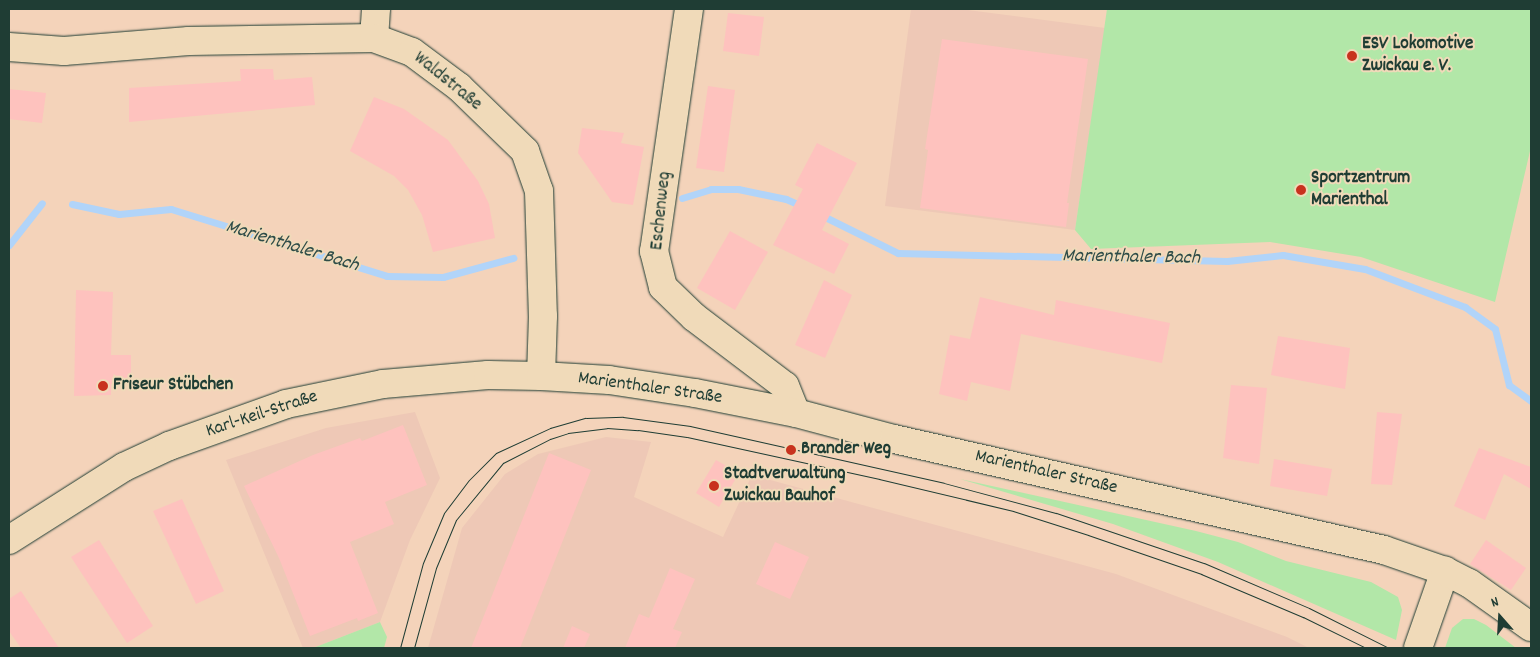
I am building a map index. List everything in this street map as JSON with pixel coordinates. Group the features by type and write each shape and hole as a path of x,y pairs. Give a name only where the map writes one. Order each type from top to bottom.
{"main road":[{"path":"374,38 376,9"},
{"name":"Eschenweg","path":"689,9 654,251 663,287 694,317 785,386 796,412"},
{"name":"Waldstraße","path":"9,47 64,51 189,41 374,38 412,52 459,87 526,151 540,192 543,316 541,376"},
{"name":"Karl-Keil-Straße","path":"9,540 124,467 169,446 286,404 383,384 488,376 541,376"},
{"name":"Marienthaler Straße","path":"541,376 609,380 695,392 796,412 894,439 1384,550 1445,571 1469,583 1531,627"},
{"path":"1418,648 1445,571"}],"shaded area":[{"path":"911,9 960,9 1105,28 1075,230 885,206"},
{"path":"415,412 440,478 410,540 380,622 313,648 303,648 226,460 326,428"},
{"path":"606,437 651,442 634,497 723,537 752,475 1116,574 1287,637 1309,648 428,648 462,528 505,474 538,454"}],"green space":[{"name":"Sportzentrum Marienthal","path":"1107,9 1531,9 1530,151 1495,302 1361,257 1270,242 1091,249 1075,230"},
{"path":"960,479 1196,531 1238,542 1286,561 1371,582 1398,597 1402,610 1396,640 1218,562 1113,524"},
{"path":"1463,619 1474,619 1486,625 1516,648 1445,648 1452,628"},
{"path":"380,622 387,637 384,648 313,648"}],"building":[{"path":"728,13 764,17 759,56 723,51"},
{"path":"942,39 1088,59 1067,203 1069,203 1066,227 920,208 928,150 925,149"},
{"path":"240,69 273,69 274,80 312,77 315,105 129,122 129,88 241,81"},
{"path":"708,86 735,90 724,172 696,168"},
{"path":"9,89 46,93 42,123 9,119"},
{"path":"374,97 404,109 448,140 478,181 489,204 495,238 433,252 422,215 408,190 394,176 350,151"},
{"path":"582,128 624,133 621,143 644,147 633,205 612,202 578,153"},
{"path":"817,143 857,163 822,230 849,244 834,274 773,245 803,189 795,185"},
{"path":"730,231 768,252 735,310 697,288"},
{"path":"824,280 852,295 825,358 795,345"},
{"path":"76,290 113,292 111,355 131,355 131,384 111,384 111,395 74,396"},
{"path":"980,297 1054,315 1056,300 1170,323 1162,363 1021,334 1010,391 971,382 967,401 939,394 950,335 970,339"},
{"path":"1278,336 1350,348 1345,389 1271,375"},
{"path":"1231,385 1267,388 1259,464 1223,458"},
{"path":"1377,412 1402,414 1392,485 1371,484"},
{"path":"403,425 427,485 385,502 394,524 350,542 378,613 358,621 357,618 310,636 279,558 244,486 313,455 360,438 362,441"},
{"path":"1479,448 1531,467 1531,489 1504,474 1485,520 1454,506"},
{"path":"549,453 591,470 520,648 471,648"},
{"path":"1274,459 1332,469 1327,496 1270,486"},
{"path":"716,460 739,473 719,507 696,493"},
{"path":"182,499 224,591 196,604 153,511"},
{"path":"99,540 153,626 127,643 71,557"},
{"path":"1486,540 1526,568 1511,590 1470,564"},
{"path":"775,542 809,557 790,599 756,584"},
{"path":"670,568 695,579 673,629 682,632 675,648 625,648 639,614 649,618"},
{"path":"21,591 59,648 21,648 9,631 9,599"},
{"path":"572,626 590,634 584,648 563,648"}],"waterway":[{"name":"Marienthaler Bach","path":"682,198 711,189 738,189 786,199 802,206"},
{"name":"Marienthaler Bach","path":"9,245 42,203"},
{"name":"Marienthaler Bach","path":"72,204 119,214 171,209 387,276 443,277 513,258"},
{"name":"Marienthaler Bach","path":"821,215 898,253 1227,261 1283,255 1365,269 1465,307 1495,329 1509,385 1531,401"}],"tram line":[{"path":"400,648 423,563 444,513 469,480 496,453 550,428 586,418 623,417 690,426 944,483 1056,513 1204,563 1309,608 1389,648"},
{"path":"414,648 436,568 456,520 503,463 550,439 568,433 607,428 687,437 879,479 1013,511 1201,574 1303,617 1366,648"}],"place":[{"name":"ESV Lokomotive Zwickau e. V.","path":"1352,56"},
{"name":"Sportzentrum Marienthal","path":"1301,190"},
{"name":"Friseur Stübchen","path":"103,386"},
{"name":"Brander Weg","path":"791,450"},
{"name":"Stadtverwaltung Zwickau Bauhof","path":"714,486"}]}
